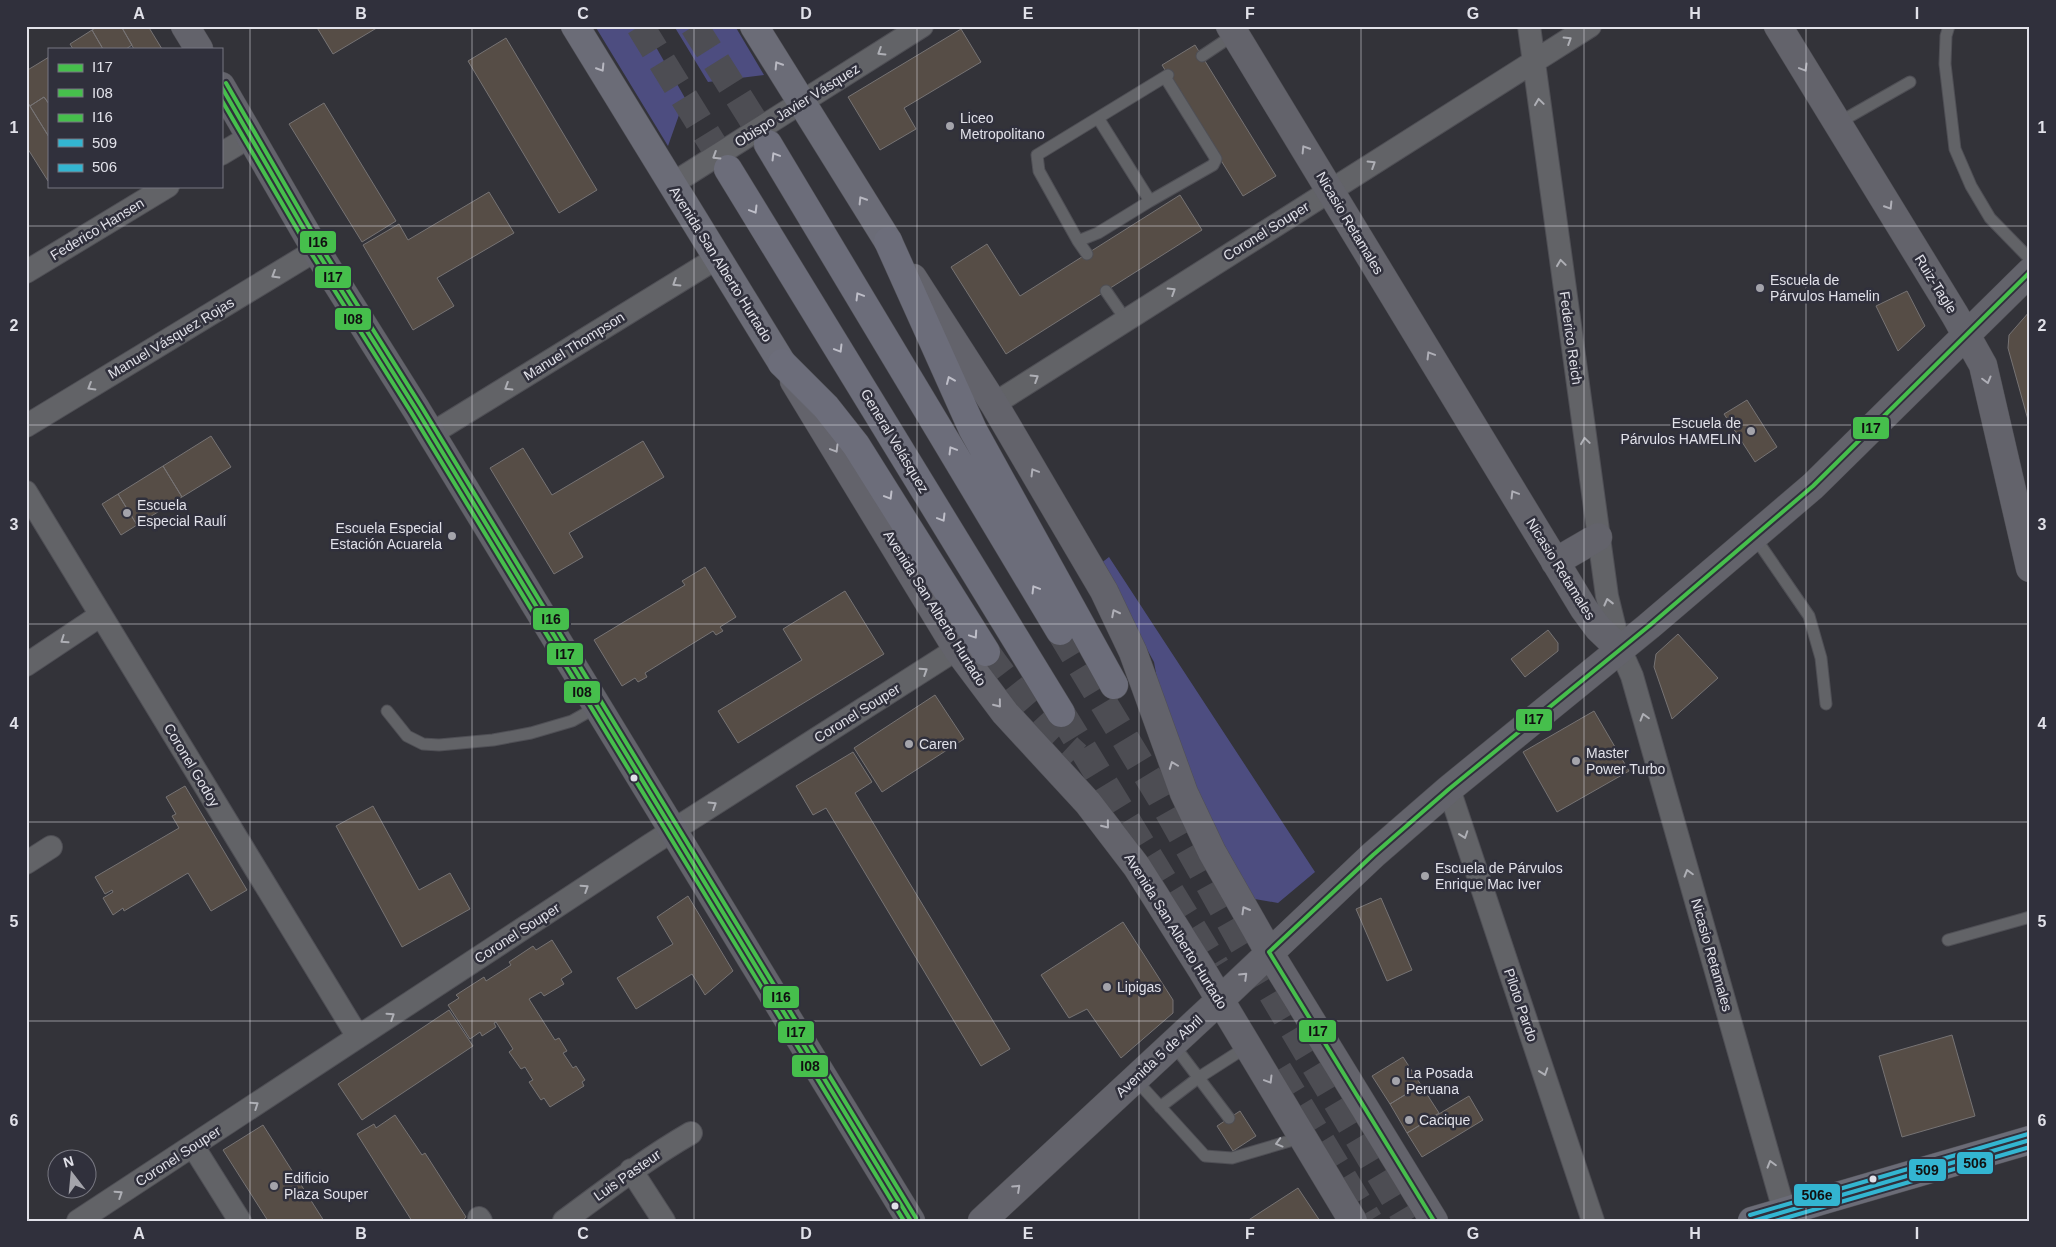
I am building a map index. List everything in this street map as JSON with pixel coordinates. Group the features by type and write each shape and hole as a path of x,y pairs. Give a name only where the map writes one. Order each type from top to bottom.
{"highway":[{"path":"768,144 1060,631"},
{"name":"General Velásquez","path":"728,169 1061,713"},
{"path":"888,242 973,430 1114,685"},
{"path":"782,363 826,407 856,445 986,652"}],"main road":[{"name":"Avenida San Alberto Hurtado","path":"575,26 782,363"},
{"path":"754,26 888,242"},
{"path":"1752,1221 1786,1216 2030,1140"}],"street":[{"path":"185,26 198,48"},
{"name":"Obispo Javier Vásquez","path":"672,184 922,26"},
{"name":"Federico Reich","path":"1529,26 1606,596 1620,649"},
{"name":"Coronel Souper","path":"994,404 1590,26"},
{"name":"Ruiz-Tagle","path":"1778,26 1968,335 1984,365 2030,568"},
{"name":"Nicasio Retamales","path":"1232,30 1331,190 1555,562 1592,620 1620,649 1632,676 1786,1216"},
{"path":"222,88 316,250 431,434 911,1221"},
{"path":"222,153 251,136"},
{"name":"Federico Hansen","path":"26,272 165,188"},
{"path":"888,242 943,323 994,404 1104,591 1132,652 1170,759 1195,819 1269,952 1434,1221"},
{"name":"Manuel Vásquez Rojas","path":"26,426 316,250"},
{"name":"Manuel Thompson","path":"431,434 717,258"},
{"name":"Avenida 5 de Abril","path":"982,1221 1373,855 1449,789 1620,649 1813,486 2030,272"},
{"name":"Avenida San Alberto Hurtado","path":"782,363 978,680 1004,712 1088,803 1114,835 1170,918 1353,1221"},
{"name":"Coronel Godoy","path":"26,492 358,1037"},
{"path":"1555,562 1598,537"},
{"path":"26,665 101,615"},
{"name":"Coronel Souper","path":"78,1221 672,831 958,649"},
{"name":"Piloto Pardo","path":"1449,789 1593,1221"},
{"path":"26,863 51,847"},
{"name":"Luis Pasteur","path":"564,1221 631,1170 691,1133"},
{"path":"193,1146 240,1221"},
{"path":"631,1170 664,1221"}],"lane":[{"path":"1949,26 1946,36 1945,64 1955,150 1970,186 1990,218 2030,259"},
{"path":"1202,56 1232,30"},
{"path":"1078,241 1098,233 1213,165 1216,159 1167,76 1037,155 1039,171 1078,241 1087,254"},
{"path":"1838,123 1910,82"},
{"path":"1098,118 1150,202"},
{"path":"1106,291 1126,320"},
{"path":"1754,536 1809,616 1821,658 1826,704"},
{"path":"387,711 407,736 423,744 439,744 493,740 531,733 572,721 597,707"},
{"path":"1948,940 2030,917"},
{"path":"1173,1044 1229,1118"},
{"path":"1160,1106 1198,1078 1248,1046"},
{"path":"1135,1079 1205,1156 1232,1158 1251,1146 1303,1137"}],"shaded area":[{"path":"595,26 644,26 685,98 668,146"},
{"path":"674,26 735,26 764,75 708,82"},
{"path":"1109,557 1315,872 1278,903 1249,898 1220,853 1162,706 1154,662 1100,564"}],"building":[{"path":"99,26 121,26 132,45 128,48 102,48 92,30"},
{"path":"121,26 148,26 161,48 133,48"},
{"path":"316,26 380,26 333,54"},
{"path":"961,29 981,62 904,108 916,129 880,150 848,97"},
{"path":"92,30 102,48 72,48 70,44"},
{"path":"506,38 597,190 559,213 468,61"},
{"path":"1195,45 1276,176 1243,196 1162,65"},
{"path":"48,58 48,103 44,97 30,106 26,100 26,71"},
{"path":"44,97 48,103 48,135 30,106"},
{"path":"26,100 48,135 48,181 26,146"},
{"path":"324,103 396,221 362,242 289,124"},
{"path":"489,192 514,233 437,278 454,306 413,330 363,245 399,224 408,240"},
{"path":"1180,195 1202,230 1006,354 951,267 987,244 1020,296"},
{"path":"1907,291 1925,326 1898,351 1876,306"},
{"path":"2030,311 2030,427 2008,348 2009,335"},
{"name":"Escuela de Párvulos HAMELIN","path":"1747,400 1777,447 1755,462 1724,414"},
{"path":"211,436 231,467 182,497 163,466"},
{"path":"643,441 664,477 569,533 583,557 554,574 490,468 523,448 552,495"},
{"path":"163,466 182,497 137,525 118,494"},
{"path":"118,494 137,525 121,535 102,504"},
{"path":"705,567 736,617 720,627 723,631 716,635 713,631 645,673 647,677 638,682 635,678 622,686 594,640 685,585 682,581"},
{"path":"845,591 884,654 738,743 718,711 802,660 783,629"},
{"path":"1548,630 1558,643 1558,651 1525,677 1511,659"},
{"path":"1678,634 1718,678 1672,719 1654,667 1656,654"},
{"name":"Caren","path":"935,695 964,739 882,792 854,748"},
{"name":"Master Power Turbo","path":"1594,711 1629,771 1557,812 1523,752"},
{"path":"853,752 872,782 855,793 1010,1049 981,1066 826,808 813,815 796,786"},
{"path":"185,786 247,890 211,911 188,873 124,911 123,908 113,915 103,898 113,892 112,890 105,894 95,877 179,828 172,816 176,814 166,797"},
{"path":"373,806 419,890 450,873 470,909 402,947 336,826"},
{"path":"688,896 733,971 705,995 692,974 636,1009 617,978 673,944 657,917"},
{"path":"1381,898 1412,970 1387,981 1356,909"},
{"name":"Lipigas","path":"1123,922 1173,1000 1173,1013 1121,1058 1087,1009 1069,1018 1041,975"},
{"path":"552,940 572,972 561,979 564,984 544,996 541,992 529,999 555,1040 559,1038 567,1051 563,1053 573,1068 576,1066 585,1080 582,1082 584,1086 550,1107 544,1098 541,1100 529,1082 533,1080 525,1067 521,1069 509,1052 513,1049 496,1022 494,1023 496,1027 482,1036 480,1032 470,1039 448,1005 459,998 456,995 484,977 486,981 511,965 509,962 533,946 536,950"},
{"path":"449,1010 473,1046 362,1120 338,1084"},
{"path":"1952,1035 1975,1116 1902,1137 1879,1056"},
{"name":"La Posada Peruana","path":"1403,1057 1421,1085 1390,1104 1372,1076"},
{"path":"1421,1085 1439,1113 1407,1133 1390,1104"},
{"path":"1469,1096 1483,1120 1422,1157 1407,1133"},
{"path":"1240,1111 1256,1136 1233,1151 1217,1126"},
{"path":"395,1115 422,1155 425,1153 466,1217 462,1221 412,1221 357,1134 374,1124 376,1128"},
{"name":"Edificio Plaza Souper","path":"263,1125 324,1221 268,1221 223,1150"},
{"path":"1298,1188 1320,1221 1247,1221"}],"tunnel":[{"path":"640,26 728,169"},
{"path":"694,26 768,144"},
{"path":"1060,631 1161,798 1241,941 1408,1221"},
{"path":"986,652 1028,707 1077,756"},
{"path":"1061,713 1216,967"},
{"path":"1278,1070 1369,1221"}],"transit line":[{"name":"I16","path":"226,83 321,247 421,406 916,1218"},
{"name":"I17","path":"222,88 316,250 416,409 911,1221"},
{"name":"I08","path":"222,101 311,253 411,412 904,1221"},
{"name":"I17","path":"1434,1221 1269,952 1373,855 1449,789 1649,626 1813,486 2030,272"},
{"name":"506e","path":"1750,1215 2028,1134"},
{"name":"509","path":"1753,1221 2030,1140"},
{"name":"506","path":"1775,1221 2030,1147"}],"place":[{"name":"Liceo Metropolitano","path":"950,126"},
{"name":"Escuela de Párvulos Hamelin","path":"1760,288"},
{"name":"Escuela de Párvulos HAMELIN","path":"1751,431"},
{"name":"Escuela Especial Raulí","path":"127,513"},
{"name":"Escuela Especial Estación Acuarela","path":"452,536"},
{"name":"Caren","path":"909,744"},
{"name":"Master Power Turbo","path":"1576,761"},
{"name":"Escuela de Párvulos Enrique Mac Iver","path":"1425,876"},
{"name":"Lipigas","path":"1107,987"},
{"name":"La Posada Peruana","path":"1396,1081"},
{"name":"Cacique","path":"1409,1120"},
{"name":"Edificio Plaza Souper","path":"274,1186"}]}
